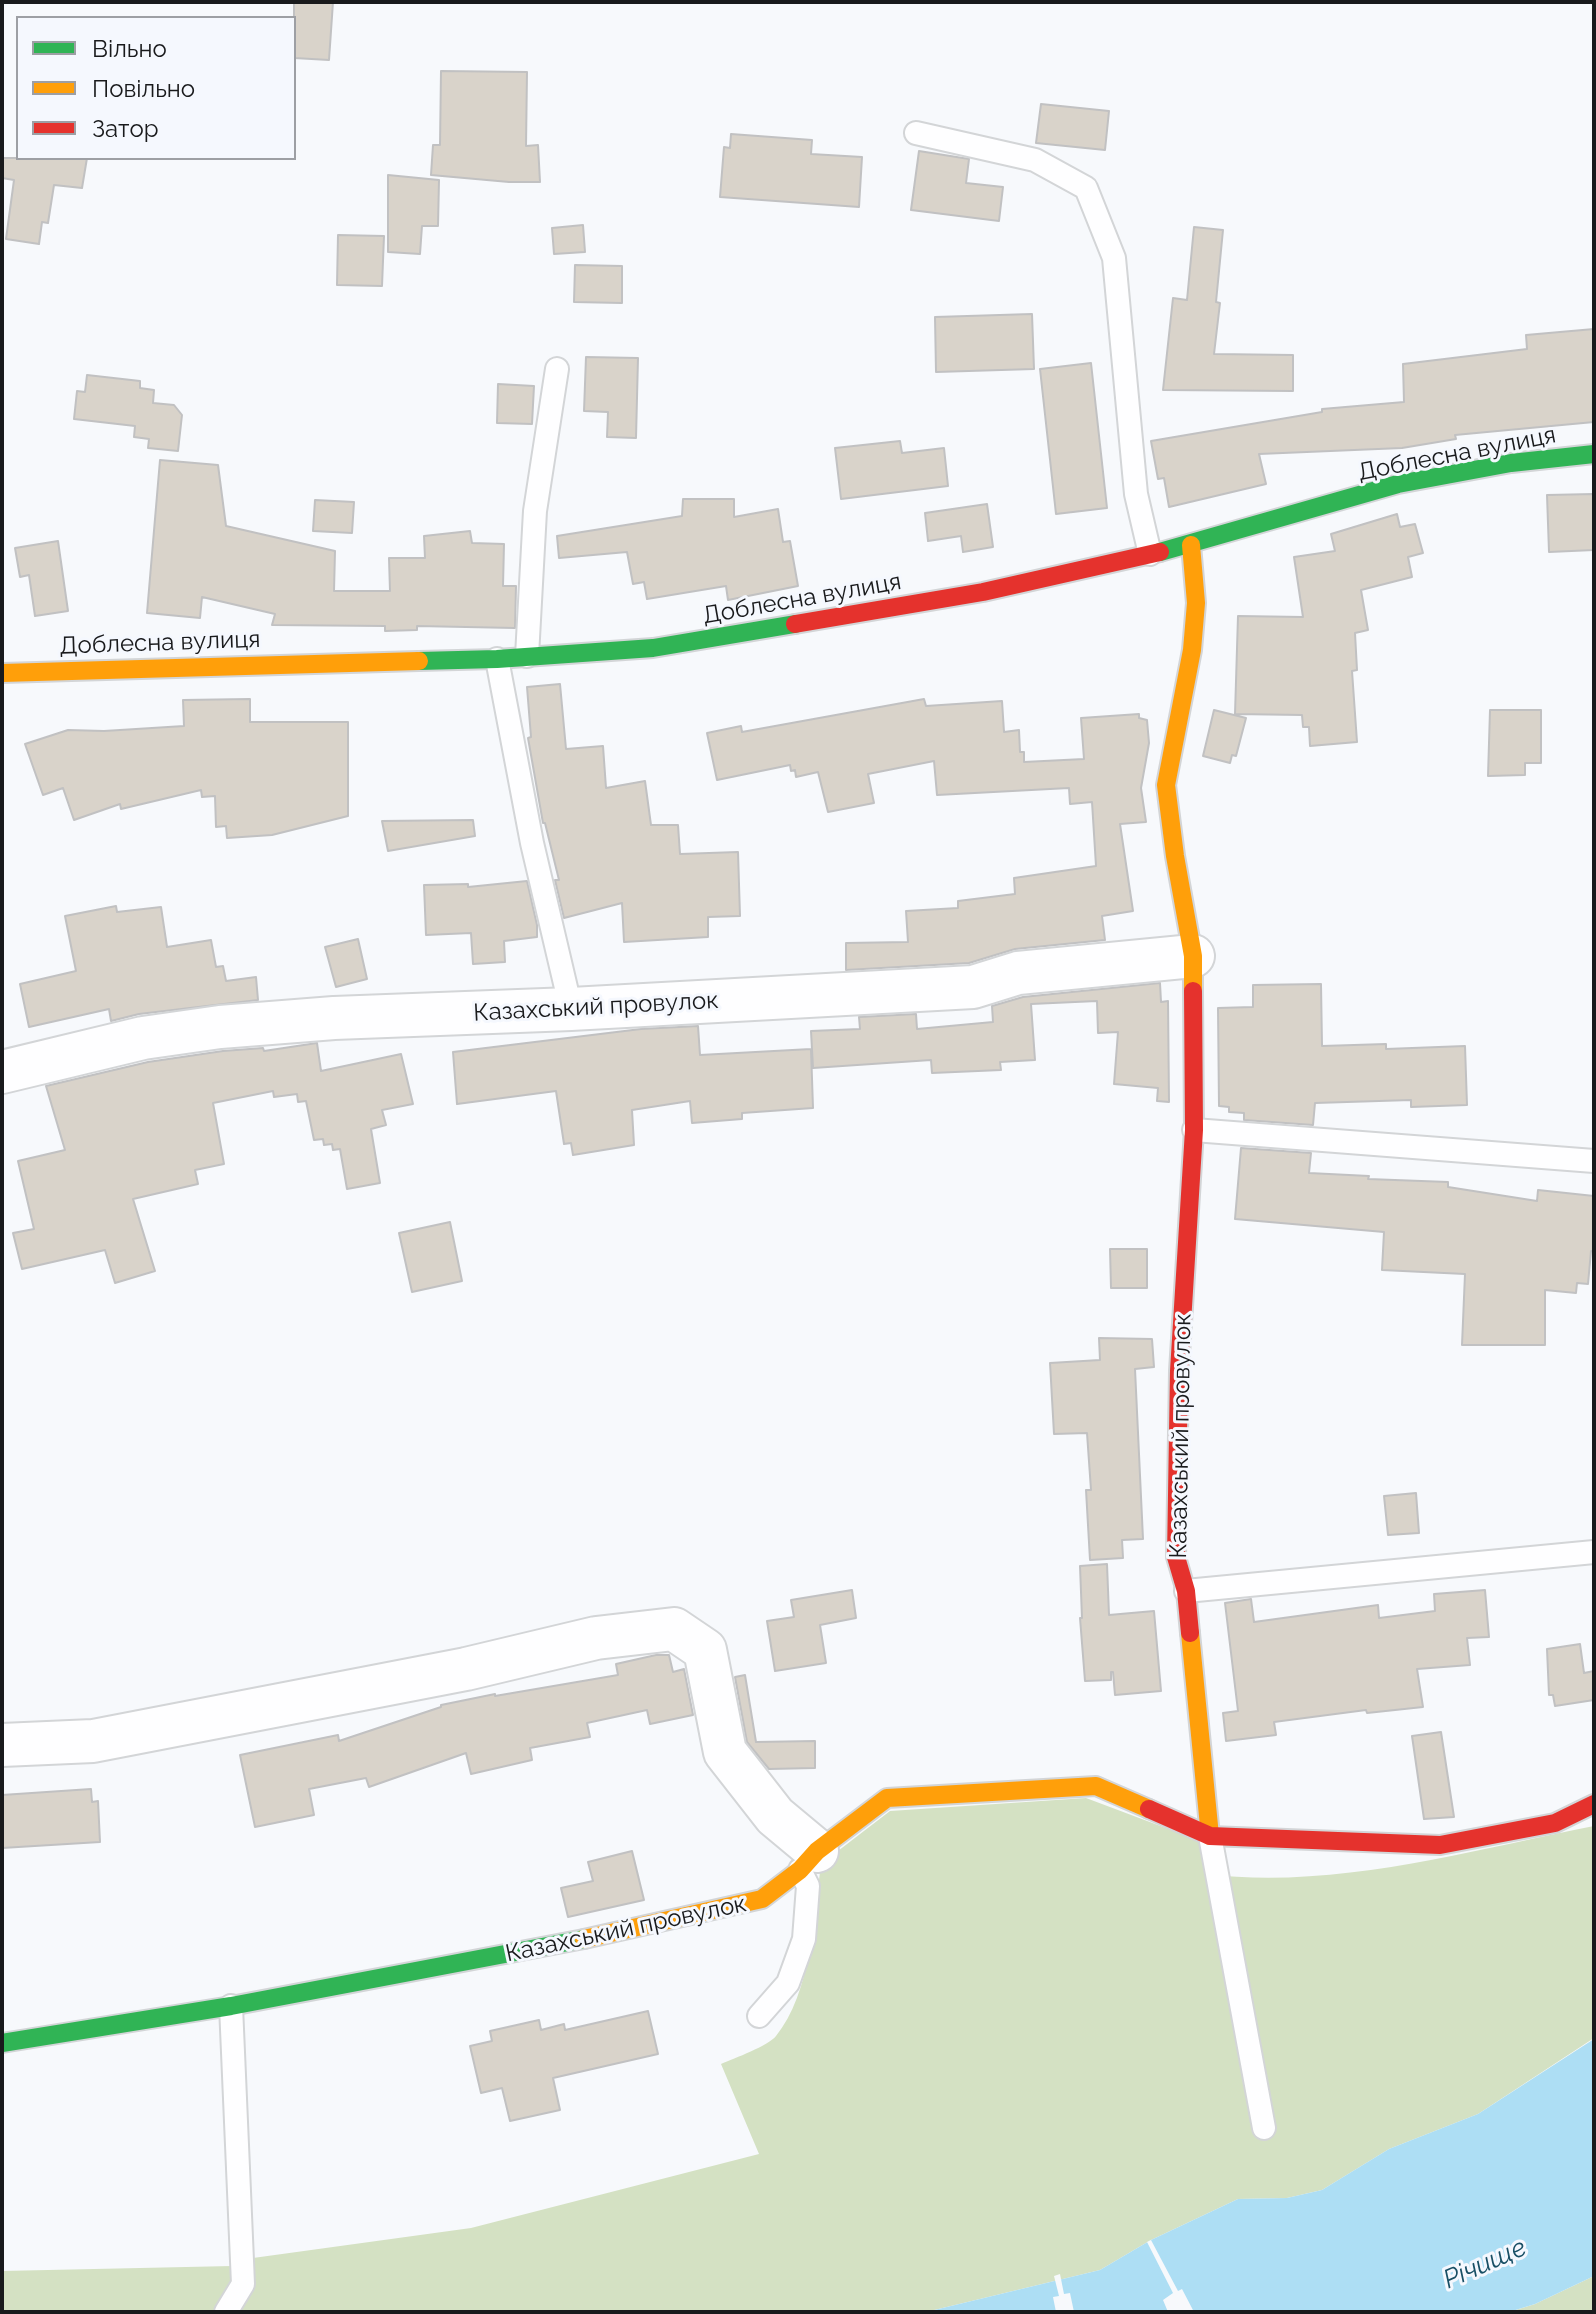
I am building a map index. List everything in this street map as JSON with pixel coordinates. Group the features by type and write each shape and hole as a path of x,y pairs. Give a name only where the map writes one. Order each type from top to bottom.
{"street":[{"name":"Доблесна вулиця","path":"2,673 497,659 653,648 983,592 1191,545 1398,484 1511,463 1594,454"},
{"name":"Казахський провулок","path":"1191,545 1196,603 1192,650 1166,785 1193,956 1194,1130 1178,1386 1176,1557 1186,1591 1210,1836"},
{"name":"Казахський провулок","path":"2,1072 143,1038 220,1027 334,1018 571,1009 973,987 1018,973 1193,956"},
{"path":"2,1745 93,1741 466,1669 596,1638 674,1629 705,1650 725,1752 808,1860"},
{"name":"Казахський провулок","path":"2,2043 231,2006 562,1944 762,1899 887,1798 1096,1786 1210,1836 1440,1845 1555,1823 1594,1804"}],"lane":[{"path":"916,133 1035,160 1086,188 1114,258 1136,494 1150,554"},
{"path":"527,656 535,511 557,369"},
{"path":"497,659 532,843 571,1009"},
{"path":"1194,1130 1594,1161"},
{"path":"1186,1591 1594,1552"},
{"path":"1210,1836 1264,2128"},
{"path":"759,2016 788,1983 804,1939 808,1860"},
{"path":"226,2312 243,2284 231,2006"}],"green space":[{"path":"1086,1798 1203,1842 1205,1874 1254,1878 1303,1877 1401,1865 1594,1826 1594,2038 1478,2114 1389,2149 1322,2190 1287,2198 1238,2199 1151,2240 1100,2270 926,2312 2,2312 2,2271 232,2266 253,2258 471,2228 759,2154 721,2064 772,2040 788,2018 804,1977 809,1954 821,1864 890,1811"},
{"path":"1594,2276 1594,2312 1509,2312 1535,2304"}],"water":[{"name":"Річище","path":"1594,2039 1594,2276 1535,2304 1509,2312 926,2312 1100,2270 1151,2240 1238,2199 1287,2198 1322,2190 1389,2149 1478,2114"}],"pier":[{"path":"1151,2240 1178,2291 1182,2289 1194,2312 1168,2312 1163,2300 1173,2293 1147,2242"},
{"path":"1060,2274 1064,2294 1070,2293 1074,2312 1056,2312 1053,2297 1059,2296 1054,2276"}],"building":[{"path":"294,2 333,2 329,60 296,58"},
{"path":"441,71 527,72 526,146 538,145 540,182 431,175 433,145 440,145"},
{"path":"1041,104 1109,111 1105,150 1036,143"},
{"path":"731,134 812,140 811,154 862,157 859,207 720,197 724,147 730,148"},
{"path":"919,151 969,159 966,183 1003,187 999,221 911,210"},
{"path":"2,158 87,160 82,188 54,185 48,223 42,222 39,244 6,239 14,180 2,178"},
{"path":"388,175 439,180 438,226 422,226 420,254 388,252"},
{"path":"583,225 585,252 554,254 552,228"},
{"path":"1194,227 1223,230 1214,354 1293,355 1293,391 1163,390 1173,298 1187,300"},
{"path":"338,235 384,236 382,286 337,285"},
{"path":"575,265 622,266 622,303 574,302"},
{"path":"1032,314 1034,369 936,372 935,317"},
{"path":"1594,329 1594,422 1455,435 1456,439 1402,448 1259,454 1266,484 1169,507 1164,478 1158,479 1151,441 1322,412 1322,409 1404,402 1403,364 1527,349 1526,335"},
{"path":"586,357 638,358 636,438 607,437 608,412 584,411"},
{"path":"1091,363 1107,508 1056,514 1040,369"},
{"path":"87,375 140,381 140,388 154,390 153,403 174,405 182,415 178,451 148,448 149,439 134,437 135,426 74,419 77,391 85,392"},
{"path":"498,384 534,386 532,424 497,423"},
{"path":"900,441 902,453 944,448 948,486 841,499 835,448"},
{"path":"160,460 218,465 226,526 335,551 334,591 390,591 389,558 425,558 424,536 470,531 472,543 504,544 503,586 516,586 515,628 417,626 417,630 385,631 385,626 272,625 275,614 202,597 200,618 147,613"},
{"path":"1594,494 1594,550 1549,552 1547,495"},
{"path":"683,499 734,499 734,517 778,509 783,542 790,541 798,586 728,600 726,586 647,599 644,582 633,584 627,552 559,558 557,536 682,516"},
{"path":"315,500 354,502 352,533 313,531"},
{"path":"987,504 993,547 963,552 961,536 928,541 925,513"},
{"path":"1397,514 1400,527 1415,524 1423,553 1408,557 1412,577 1361,590 1368,630 1355,633 1357,670 1352,671 1357,742 1310,746 1309,727 1303,727 1302,715 1235,714 1238,616 1303,617 1294,557 1335,551 1331,534"},
{"path":"58,541 68,611 35,616 29,575 20,577 15,548"},
{"path":"560,684 566,749 603,746 606,788 645,781 651,825 678,825 680,854 738,852 740,916 708,917 708,937 624,942 622,903 564,918 555,880 559,880 543,823 528,738 531,737 527,687"},
{"path":"250,699 250,722 348,722 348,816 272,835 227,838 226,826 216,827 215,796 202,797 201,790 121,809 120,804 74,820 63,788 43,795 25,744 68,730 184,726 183,700"},
{"path":"924,699 926,706 1002,701 1004,732 1019,730 1020,752 1024,752 1024,762 1084,759 1081,718 1139,714 1139,718 1147,720 1149,743 1141,788 1146,822 1120,824 1133,911 1102,916 1105,940 1015,949 969,963 846,970 846,943 908,942 906,911 958,908 958,901 1015,894 1014,878 1096,866 1092,802 1070,804 1069,788 937,795 934,761 868,774 874,803 828,812 818,772 796,777 790,765 717,780 707,733 741,726 742,732"},
{"path":"1214,710 1246,718 1236,756 1232,755 1230,763 1203,756"},
{"path":"1490,710 1541,710 1541,763 1525,763 1525,775 1488,776"},
{"path":"473,820 475,836 388,851 382,821"},
{"path":"527,881 537,937 504,941 505,962 473,964 471,933 426,935 424,885 468,884 468,887"},
{"path":"116,906 117,912 161,907 167,947 211,940 216,967 223,966 226,981 256,977 258,1000 139,1014 111,1021 109,1009 29,1027 20,984 76,971 65,916"},
{"path":"358,939 367,979 336,987 325,947"},
{"path":"1160,983 1161,1002 1168,1001 1169,1102 1157,1101 1158,1088 1114,1084 1118,1032 1098,1033 1097,1001 1031,1004 1035,1060 1000,1062 1001,1070 932,1073 931,1060 813,1068 811,1031 860,1029 859,1017 916,1014 917,1029 993,1022 992,1006 1023,997"},
{"path":"1321,984 1322,1046 1386,1044 1386,1049 1465,1046 1467,1105 1411,1107 1411,1100 1315,1103 1313,1125 1244,1120 1244,1113 1229,1112 1229,1107 1219,1106 1218,1008 1253,1007 1253,985"},
{"path":"698,1026 700,1055 811,1049 813,1108 742,1113 742,1119 692,1123 690,1101 632,1110 634,1145 573,1155 571,1143 564,1144 556,1091 457,1104 453,1052 641,1029"},
{"path":"317,1043 321,1071 401,1054 413,1104 382,1110 386,1125 371,1129 380,1183 347,1189 340,1149 333,1150 332,1144 324,1145 323,1139 314,1140 306,1101 298,1102 297,1094 274,1097 273,1091 213,1103 224,1164 195,1170 198,1184 133,1199 155,1271 115,1283 105,1250 22,1269 13,1233 34,1229 18,1161 65,1150 46,1086 148,1062 223,1051 263,1048 264,1051"},
{"path":"1241,1148 1311,1153 1309,1173 1448,1182 1448,1187 1537,1201 1538,1190 1594,1196 1594,1251 1591,1251 1588,1284 1577,1283 1576,1293 1545,1290 1545,1345 1462,1345 1465,1274 1382,1270 1384,1232 1235,1219"},
{"path":"450,1222 462,1281 412,1292 399,1233"},
{"path":"1110,1249 1147,1249 1147,1288 1111,1288"},
{"path":"1099,1338 1152,1339 1154,1367 1135,1369 1143,1539 1122,1540 1123,1558 1090,1560 1086,1490 1091,1490 1087,1433 1054,1434 1050,1363 1100,1360"},
{"path":"1416,1493 1419,1533 1388,1535 1384,1496"},
{"path":"1107,1564 1109,1615 1154,1611 1161,1691 1115,1695 1113,1672 1111,1680 1085,1681 1080,1566"},
{"path":"852,1590 856,1618 820,1625 826,1663 775,1671 767,1621 794,1617 791,1600"},
{"path":"1485,1590 1489,1637 1467,1638 1470,1665 1417,1669 1423,1707 1367,1713 1366,1710 1274,1722 1276,1735 1226,1741 1223,1713 1238,1711 1225,1603 1251,1599 1254,1622 1378,1605 1379,1618 1435,1611 1434,1594"},
{"path":"1580,1644 1584,1673 1594,1671 1594,1700 1555,1706 1553,1695 1549,1695 1547,1649"},
{"path":"669,1655 673,1672 684,1669 693,1715 650,1724 647,1710 587,1723 590,1737 530,1748 532,1760 471,1774 466,1753 369,1787 366,1778 309,1789 314,1815 255,1827 240,1755 338,1735 339,1741 441,1705 618,1675 616,1664"},
{"path":"745,1675 756,1742 815,1741 815,1768 769,1769 747,1742 735,1677"},
{"path":"1441,1732 1454,1817 1424,1819 1412,1736"},
{"path":"91,1789 92,1802 98,1801 100,1842 2,1848 2,1795"},
{"path":"632,1851 644,1900 568,1917 561,1888 593,1881 588,1862"},
{"path":"648,2011 658,2054 553,2078 560,2110 510,2121 502,2088 481,2093 470,2046 492,2041 490,2031 539,2020 541,2030 564,2024 565,2030"}],"traffic: fast":[{"path":"1160,552 1398,484 1511,463 1594,454"},
{"path":"419,661 653,648 795,624"},
{"path":"2,2043 231,2006 584,1939"}],"traffic: slow":[{"path":"1191,545 1196,603 1192,650 1166,785 1193,956 1193,991"},
{"path":"2,673 419,661"},
{"path":"1190,1633 1210,1836"},
{"path":"584,1939 762,1899 800,1870 817,1851 887,1798 1096,1786 1149,1809"}],"traffic: jam":[{"path":"795,624 983,592 1160,552"},
{"path":"1190,1633 1186,1591 1176,1557 1179,1371 1194,1130 1193,991"},
{"path":"1149,1809 1210,1836 1440,1845 1555,1823 1594,1804"}]}
